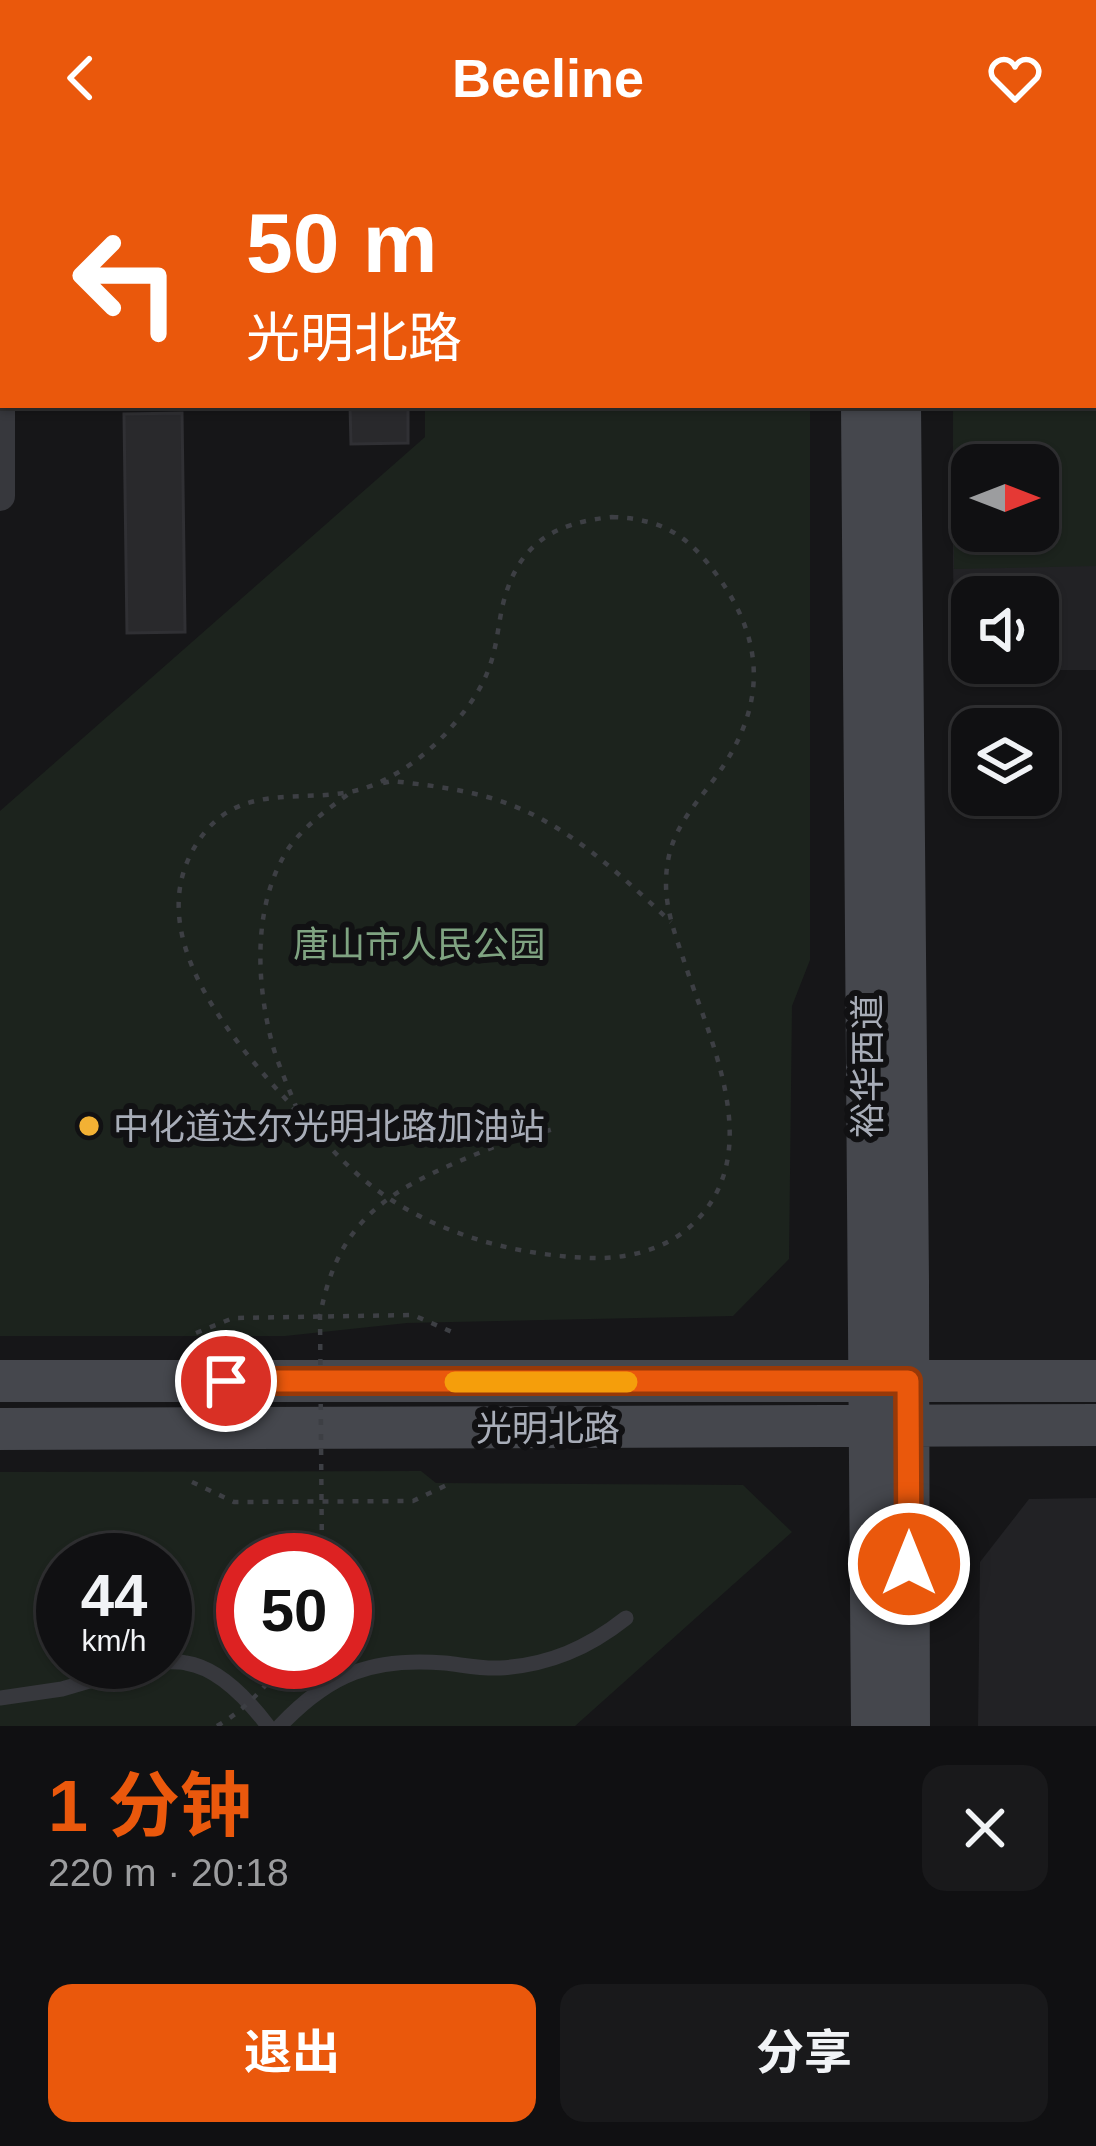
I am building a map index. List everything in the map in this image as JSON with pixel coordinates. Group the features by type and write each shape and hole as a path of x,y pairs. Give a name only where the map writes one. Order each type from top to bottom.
{"main road":[{"name":"裕华西道","path":"862,408 890,1381"},
{"name":"裕华西道","path":"872,1726 890,1426 901,408"},
{"name":"光明北路","path":"0,1381 1096,1381"},
{"name":"光明北路","path":"0,1430 1096,1425"},
{"name":"裕华西道","path":"890,1426 909,1726"}],"street":[{"path":"0,207 0,496"}],"lane":[{"path":"280,1726 325,1686 372,1665 405,1661 494,1668 532,1665 570,1654 626,1618"},
{"path":"192,1665 215,1674 268,1726"},
{"path":"0,1698 62,1689"}],"path":[{"path":"612,517 640,518 683,537 723,583 742,616 756,676 743,729 728,760 682,819 670,847 666,885 671,922 723,1079 730,1152 719,1190 684,1233 661,1246 595,1258 539,1253 479,1241 430,1221 379,1192 298,1113 217,1016 197,974 182,935 178,902 181,876 192,850 210,825 243,805 268,796 356,791 394,773 441,739 487,675 503,600 520,561 538,540 563,527 612,517"},
{"path":"298,1113 272,1045 260,991 268,893 289,849 321,814 357,788 392,781 449,787 520,808 616,871 671,922"},
{"path":"322,1533 320,1316 338,1257 373,1209 405,1187 501,1144 557,1128"},
{"path":"196,1333 233,1318 413,1315 452,1332"},
{"path":"192,1482 234,1502 321,1502 413,1501 453,1482"},
{"path":"217,1726 263,1689"}],"shaded area":[{"path":"953,408 1096,408 1096,670 1059,670 1059,576 953,576 953,552 1059,552 1059,444 953,444"},
{"path":"1096,1498 1096,1726 978,1726 980,1562 1029,1499"}],"green space":[{"name":"唐山市人民公园","path":"425,408 810,408 810,960 792,1006 789,1259 733,1316 407,1323 285,1336 0,1336 0,811 425,437"},
{"path":"953,408 1096,408 1096,566 954,569 954,552 1059,552 1059,444 953,444"},
{"path":"421,1471 436,1483 743,1485 792,1532 575,1726 0,1726 0,1472"}],"building":[{"path":"350,408 408,408 408,443 351,444"},
{"path":"182,413 185,632 127,633 124,414"}],"slow traffic":[{"path":"455,1382 627,1382"}],"place":[{"name":"中化道达尔光明北路加油站","path":"89,1126"}],"route":[{"path":"226,1381 908,1381 909,1564"}]}
